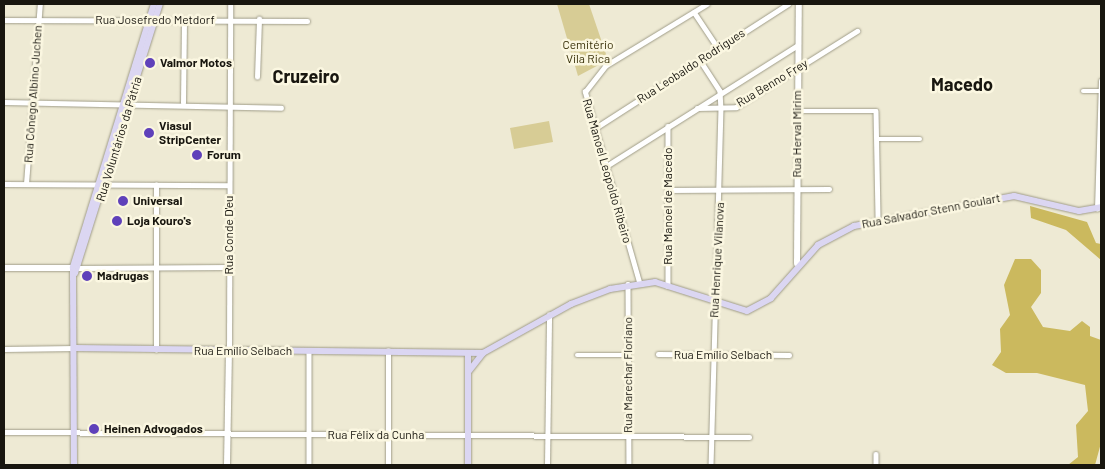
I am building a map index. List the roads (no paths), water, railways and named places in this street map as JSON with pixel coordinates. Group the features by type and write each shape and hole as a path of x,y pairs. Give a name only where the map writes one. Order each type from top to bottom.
{"main road":[{"name":"Rua Voluntários da Pátria","path":"74,465 76,269 152,20 154,4"},
{"name":"Rua Voluntários da Pátria","path":"152,20 160,4"},
{"name":"Rua Salvador Stenn Goulart","path":"483,353 549,315 628,284 639,282 668,286 737,311 759,308 797,264 837,233 878,220 1014,196 1079,211 1099,208"},
{"name":"Rua Emílio Selbach","path":"74,348 483,353"},
{"path":"468,353 468,465"},
{"path":"469,371 483,353"}],"street":[{"name":"Rua Cônego Albino Juchen","path":"26,184 40,4"},
{"name":"Rua Conde D'eu","path":"227,465 230,4"},
{"name":"Rua Manoel Leopoldo Ribeiro","path":"639,282 585,92 595,74 707,4"},
{"name":"Rua Leobaldo Rodrigues","path":"594,129 788,4"},
{"name":"Rua Herval Mirim","path":"797,264 799,4"},
{"path":"694,12 718,48"},
{"name":"Rua Josefredo Metdorf","path":"4,20 259,19 306,21"},
{"path":"257,77 259,19"},
{"path":"183,103 184,20"},
{"name":"Rua Benno Frey","path":"696,108 721,108 748,101 857,31"},
{"path":"605,167 720,91 798,45"},
{"name":"Rua Henrique Vilanova","path":"700,60 720,91 721,108 717,304 711,354 711,465"},
{"path":"1099,208 1101,81"},
{"path":"1083,91 1101,91"},
{"path":"4,102 230,104 281,108"},
{"path":"797,111 876,112 878,220"},
{"name":"Rua Manoel de Macedo","path":"668,126 668,286"},
{"path":"878,139 920,139"},
{"path":"4,184 229,185"},
{"path":"156,185 156,350"},
{"path":"669,190 829,189"},
{"path":"4,268 156,269 229,267"},
{"name":"Rua Marechar Floriano","path":"628,284 629,465"},
{"path":"547,465 549,315"},
{"name":"Rua Emílio Selbach","path":"4,349 74,348"},
{"path":"309,351 309,465"},
{"path":"388,351 388,465"},
{"path":"577,355 628,354"},
{"name":"Rua Emílio Selbach","path":"658,354 789,355"},
{"name":"Rua Félix da Cunha","path":"4,432 74,431 629,438 749,437"},
{"path":"876,454 876,465"}],"place":[{"name":"Valmor Motos","path":"150,63"},
{"name":"Viasul StripCenter","path":"149,133"},
{"name":"Forum","path":"197,155"},
{"name":"Universal","path":"123,201"},
{"name":"Loja Kouro's","path":"117,221"},
{"name":"Madrugas","path":"87,276"},
{"name":"Heinen Advogados","path":"94,429"}],"district":[{"name":"Cruzeiro","path":"306,76"},
{"name":"Macedo","path":"962,84"}],"park label":[{"name":"Cemitério Vila Rica","path":"588,52"}]}
